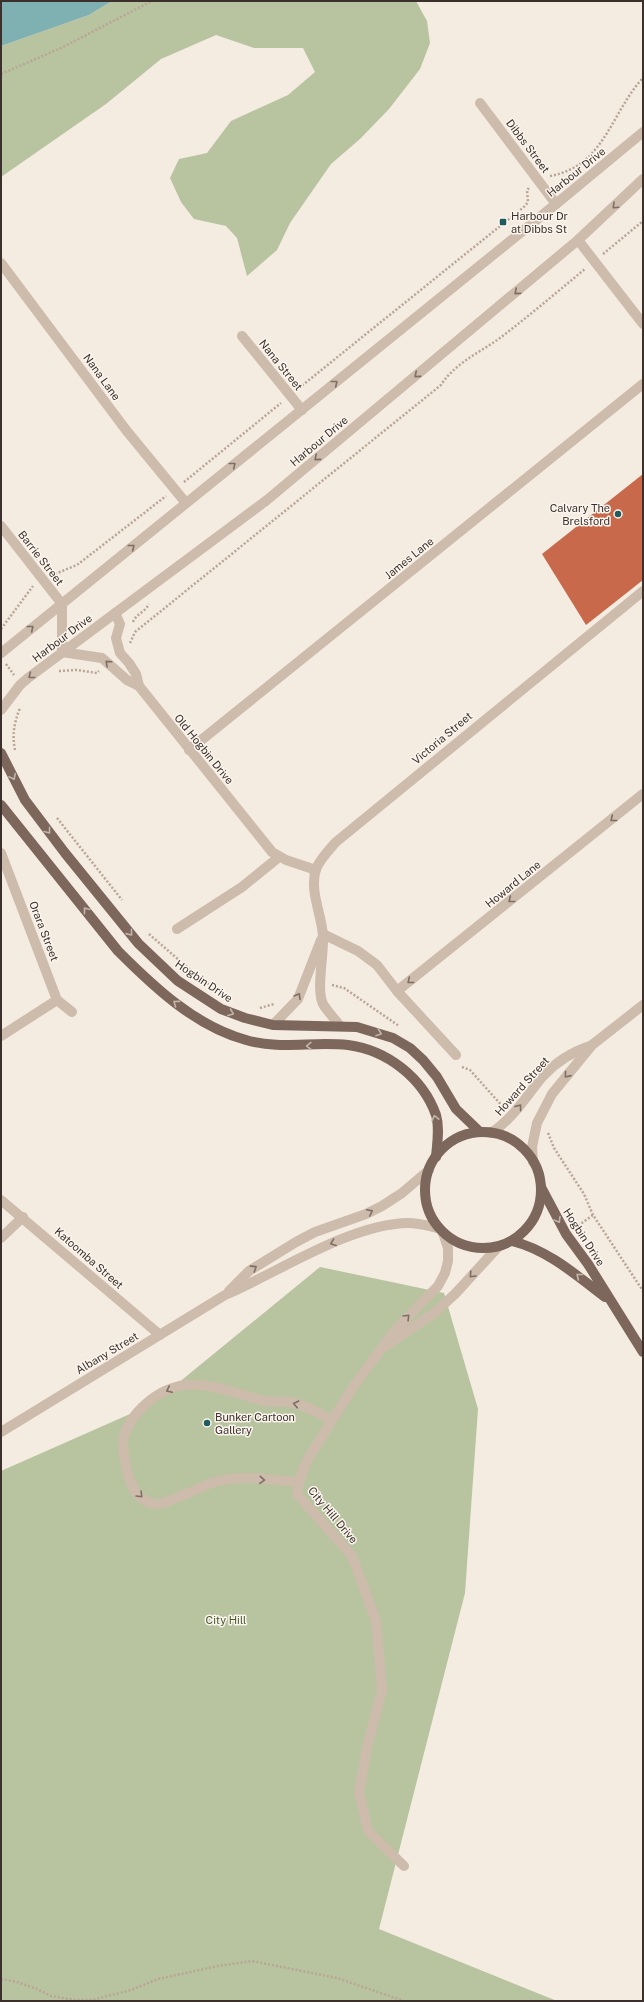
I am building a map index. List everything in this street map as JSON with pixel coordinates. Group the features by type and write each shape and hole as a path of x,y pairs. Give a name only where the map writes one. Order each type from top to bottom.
{"main road":[{"name":"Hogbin Drive","path":"1,753 25,800 39,819 138,943 178,981 221,1009 245,1018 273,1025 340,1026 374,1031 393,1038 410,1048 437,1077 456,1109 480,1132"},
{"path":"1,805 118,951 167,996 193,1015 224,1033 246,1040 267,1045 286,1046 348,1045 368,1050 400,1067 415,1080 427,1096 436,1116 438,1136 436,1157"},
{"path":"480,1132 491,1133 508,1138 518,1145 533,1162 538,1174 540,1185 540,1202 534,1217 525,1230 512,1241 499,1246 479,1248 460,1244 441,1231 430,1215 426,1200 425,1185 429,1170 436,1157 453,1142 463,1136 480,1132"},
{"name":"Hogbin Drive","path":"540,1185 566,1234 588,1264 643,1352"},
{"name":"Hogbin Drive","path":"512,1241 527,1245 551,1257 575,1273 610,1300"}],"street":[{"name":"Dibbs Street","path":"480,103 556,204"},
{"name":"Harbour Drive","path":"1,653 643,132"},
{"name":"Harbour Drive","path":"1,710 20,685 62,652 267,500 578,240 643,179"},
{"path":"578,240 643,324"},
{"name":"Nana Lane","path":"1,263 126,430 186,503"},
{"name":"Nana Street","path":"242,336 302,410"},
{"name":"James Lane","path":"190,750 643,384"},
{"name":"Barrie Street","path":"1,526 62,604"},
{"name":"Victoria Street","path":"340,1026 323,1003 320,983 323,960 323,934 315,890 316,870 320,861 336,842 643,591"},
{"path":"62,604 62,652 102,658 127,680 139,686"},
{"name":"Old Hogbin Drive","path":"115,613 120,624 116,638 120,653 136,674 139,686 272,852 279,857 316,870"},
{"name":"Howard Lane","path":"397,992 643,794"},
{"name":"Orara Street","path":"1,853 57,1000"},
{"path":"177,929 242,887 279,857"},
{"path":"273,1025 298,998 306,981 323,934 358,951 376,964 397,992 456,1060"},
{"path":"1,1036 57,1000 72,1012"},
{"name":"Howard Street","path":"533,1162 532,1147 537,1123 552,1094 592,1045 643,1005"},
{"name":"Howard Street","path":"491,1133 502,1126 515,1113 544,1075 572,1053 592,1045"},
{"name":"Albany Street","path":"225,1295 249,1271 315,1232 366,1214 382,1206 402,1193 429,1170"},
{"name":"Katoomba Street","path":"1,1200 23,1217 160,1335"},
{"path":"1,1238 23,1217"},
{"name":"Albany Street","path":"1,1432 225,1295 256,1282 327,1245 362,1232 385,1226 408,1223 441,1231"},
{"name":"City Hill Drive","path":"404,1866 368,1831 359,1792 367,1747 382,1690 376,1621 352,1556 297,1494 299,1482 306,1462 331,1420 395,1330 438,1286 445,1273 448,1262 448,1248 441,1231"},
{"name":"City Hill Drive","path":"383,1348 434,1313 499,1246"},
{"path":"299,1482 237,1478 200,1487 164,1504 149,1503 140,1495 128,1480 122,1441 129,1425 139,1410 172,1388 185,1385 209,1386 247,1394 266,1401 304,1405 331,1420"}],"path":[{"path":"1,74 62,48 152,1"},
{"path":"1,629 8,621 28,590 59,571 77,566 175,489 511,217 528,202 526,190 546,176 566,172 584,161 605,138 643,78"},
{"path":"128,634 128,647 135,632 435,390 441,385 448,374 499,338 643,222"},
{"path":"130,628 135,618 146,611 152,598"},
{"path":"54,676 59,671 77,670 97,673 108,663"},
{"path":"15,752 12,737 14,721 24,702"},
{"path":"56,817 123,902"},
{"path":"148,933 194,974 214,988"},
{"path":"320,983 344,988 402,1028"},
{"path":"254,1009 276,1003"},
{"path":"456,1060 470,1070 503,1107 515,1113"},
{"path":"537,1123 546,1127 554,1148 584,1194 593,1215 643,1291"},
{"path":"1,1979 17,1982 51,1996 75,2000 92,2000 131,1990 158,1979 218,1966 252,1961 337,1978 404,2001"}],"green space":[{"path":"112,1 416,1 427,21 430,43 420,69 389,109 360,139 331,164 290,223 277,250 247,276 237,238 226,226 194,219 181,202 170,178 179,159 207,153 231,121 288,95 315,72 303,48 254,48 216,35 161,59 106,104 1,177 1,46 89,15"},
{"name":"City Hill","path":"320,1267 444,1293 478,1409 465,1593 379,1929 557,2001 1,2001 1,1471 139,1410 172,1388"}],"water":[{"path":"1,1 112,1 89,15 1,46"}],"building":[{"name":"Calvary The Brelsford","path":"643,474 643,580 586,625 542,554"}],"place":[{"name":"Harbour Dr at Dibbs St","path":"503,222"},
{"name":"Calvary The Brelsford","path":"618,514"},
{"name":"Bunker Cartoon Gallery","path":"207,1423"}]}
